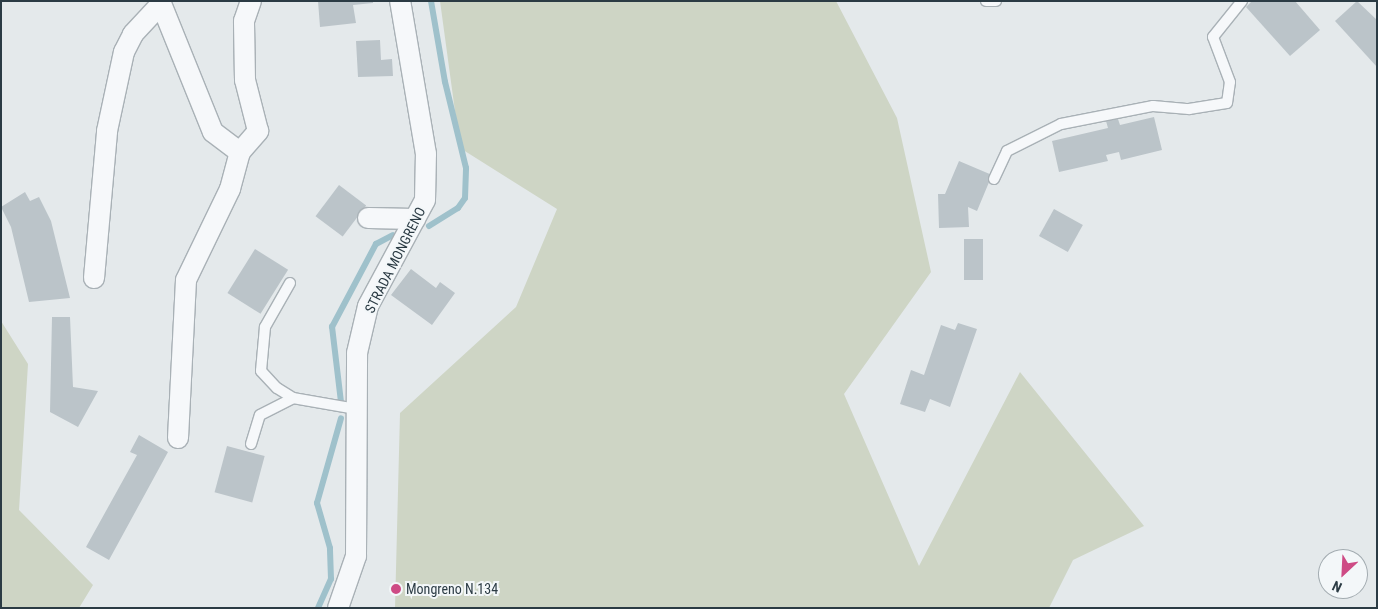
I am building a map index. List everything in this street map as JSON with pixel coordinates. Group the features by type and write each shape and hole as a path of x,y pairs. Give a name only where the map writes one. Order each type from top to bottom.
{"street":[{"path":"178,438 186,280 230,190 240,152 258,131 245,80 244,21 251,1"},
{"name":"STRADA MONGRENO","path":"338,608 356,556 357,353 368,306 425,200 426,154 400,1"},
{"path":"94,278 107,132 124,52 133,34 161,3 213,132 240,152"},
{"path":"368,218 415,219"}],"lane":[{"path":"986,1 996,1"},
{"path":"994,179 1007,151 1061,124 1153,106 1189,109 1227,102 1230,82 1213,37 1242,1"},
{"path":"290,283 265,327 261,371 277,388 293,398 356,409"},
{"path":"251,444 260,414 293,398"}],"green space":[{"path":"440,1 836,1 897,118 931,272 844,394 919,566 1020,372 1144,526 1073,560 1049,608 395,608 400,413 516,307 557,209 460,148"},
{"path":"1,321 28,364 19,510 93,585 79,608 1,608"}],"building":[{"path":"318,1 373,1 373,3 353,5 356,23 320,27"},
{"path":"1252,1 1295,1 1320,30 1290,56 1246,7"},
{"path":"1357,1 1377,20 1377,67 1335,21"},
{"path":"380,40 381,60 392,59 393,76 358,77 356,41"},
{"path":"1154,117 1162,150 1121,160 1119,152 1106,155 1108,161 1059,172 1052,141 1108,128 1106,121 1118,119 1120,125"},
{"path":"959,161 992,175 977,211 968,207 969,227 939,228 938,194 945,194"},
{"path":"339,185 366,205 343,237 316,216"},
{"path":"25,192 30,201 39,197 51,221 70,298 29,302 11,227 1,207"},
{"path":"1054,209 1083,225 1068,252 1039,236"},
{"path":"964,239 983,239 983,280 964,280"},
{"path":"255,249 288,270 261,314 227,293"},
{"path":"411,269 436,288 440,282 455,293 432,325 391,295"},
{"path":"52,317 70,317 73,387 98,391 78,427 50,412"},
{"path":"958,323 977,329 950,407 930,399 925,412 900,404 911,370 924,375 941,325 955,330"},
{"path":"139,435 168,452 109,560 86,547 137,455 130,452"},
{"path":"227,446 265,456 252,502 215,492"}],"waterway":[{"path":"429,226 458,208 465,198 466,168 445,82 431,1"},
{"path":"341,402 332,327 376,244 393,235"},
{"path":"318,608 331,579 330,548 317,503 341,418"}],"place":[{"name":"Mongreno N.134","path":"396,589"}]}
